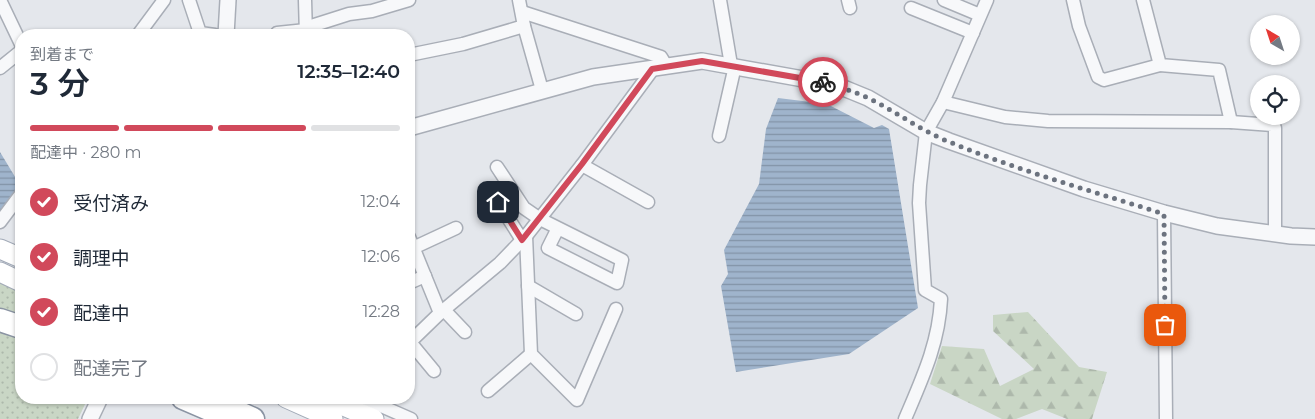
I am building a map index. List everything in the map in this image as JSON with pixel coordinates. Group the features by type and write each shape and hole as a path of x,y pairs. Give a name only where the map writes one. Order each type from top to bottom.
{"highway":[{"path":"0,310 15,314"},
{"path":"0,320 15,325"},
{"path":"197,404 232,419"},
{"path":"219,404 253,419"}],"main road":[{"path":"0,249 15,255"},
{"path":"0,272 15,279"},
{"path":"299,404 333,419"},
{"path":"339,404 374,419"}],"street":[{"path":"0,0 15,31"},
{"path":"142,29 164,0"},
{"path":"189,0 199,29"},
{"path":"226,29 228,0"},
{"path":"305,0 306,29"},
{"path":"311,29 349,14 372,11 409,0"},
{"path":"719,136 733,66 720,0"},
{"path":"944,0 980,15"},
{"path":"905,419 930,358 940,322 941,299 925,290 920,185 926,132 943,102 987,0"},
{"path":"1073,0 1079,26 1098,76 1104,80 1160,65 1219,70 1231,122"},
{"path":"1143,0 1160,65"},
{"path":"415,337 500,263 524,238 660,68 661,57 521,6 524,26 542,90"},
{"path":"911,8 973,33"},
{"path":"415,55 463,44 524,26"},
{"path":"0,68 15,56"},
{"path":"415,126 593,77 702,61 820,82 846,89 868,98 926,132 988,156 1164,214 1216,226 1315,237"},
{"path":"943,102 1005,117 1048,122 1231,122 1273,125 1275,128 1275,234"},
{"path":"582,164 648,202"},
{"path":"497,167 524,208 548,223 556,227 564,231 622,260 617,283 548,248 552,241 555,234 558,228"},
{"path":"0,222 15,202"},
{"path":"498,202 524,238 531,354 577,400 616,309"},
{"path":"1164,214 1166,419"},
{"path":"415,242 456,228"},
{"path":"415,252 442,312 465,332"},
{"path":"415,280 425,276"},
{"path":"528,286 576,314"},
{"path":"415,349 434,371"},
{"path":"488,391 531,354"},
{"path":"90,419 97,404"},
{"path":"377,404 411,419"}],"green space":[{"path":"0,279 15,285 15,404 85,404 78,419 0,419"},
{"path":"1028,312 1079,367 1107,372 1092,419 1067,419 1042,409 1016,419 1002,419 930,384 942,346 984,349 1000,386 1034,369 993,331 993,315"}],"water":[{"path":"778,98 827,104 874,128 882,125 889,129 918,308 849,354 736,372 721,286 728,274 724,250 759,184 766,129"},
{"path":"0,152 15,177 15,192 0,211"}],"way so far":[{"path":"823,82 868,98 926,132 949,142 1084,189 1164,214 1165,325"}],"route":[{"path":"498,202 522,240 582,164 652,69 702,61 823,82"}]}
